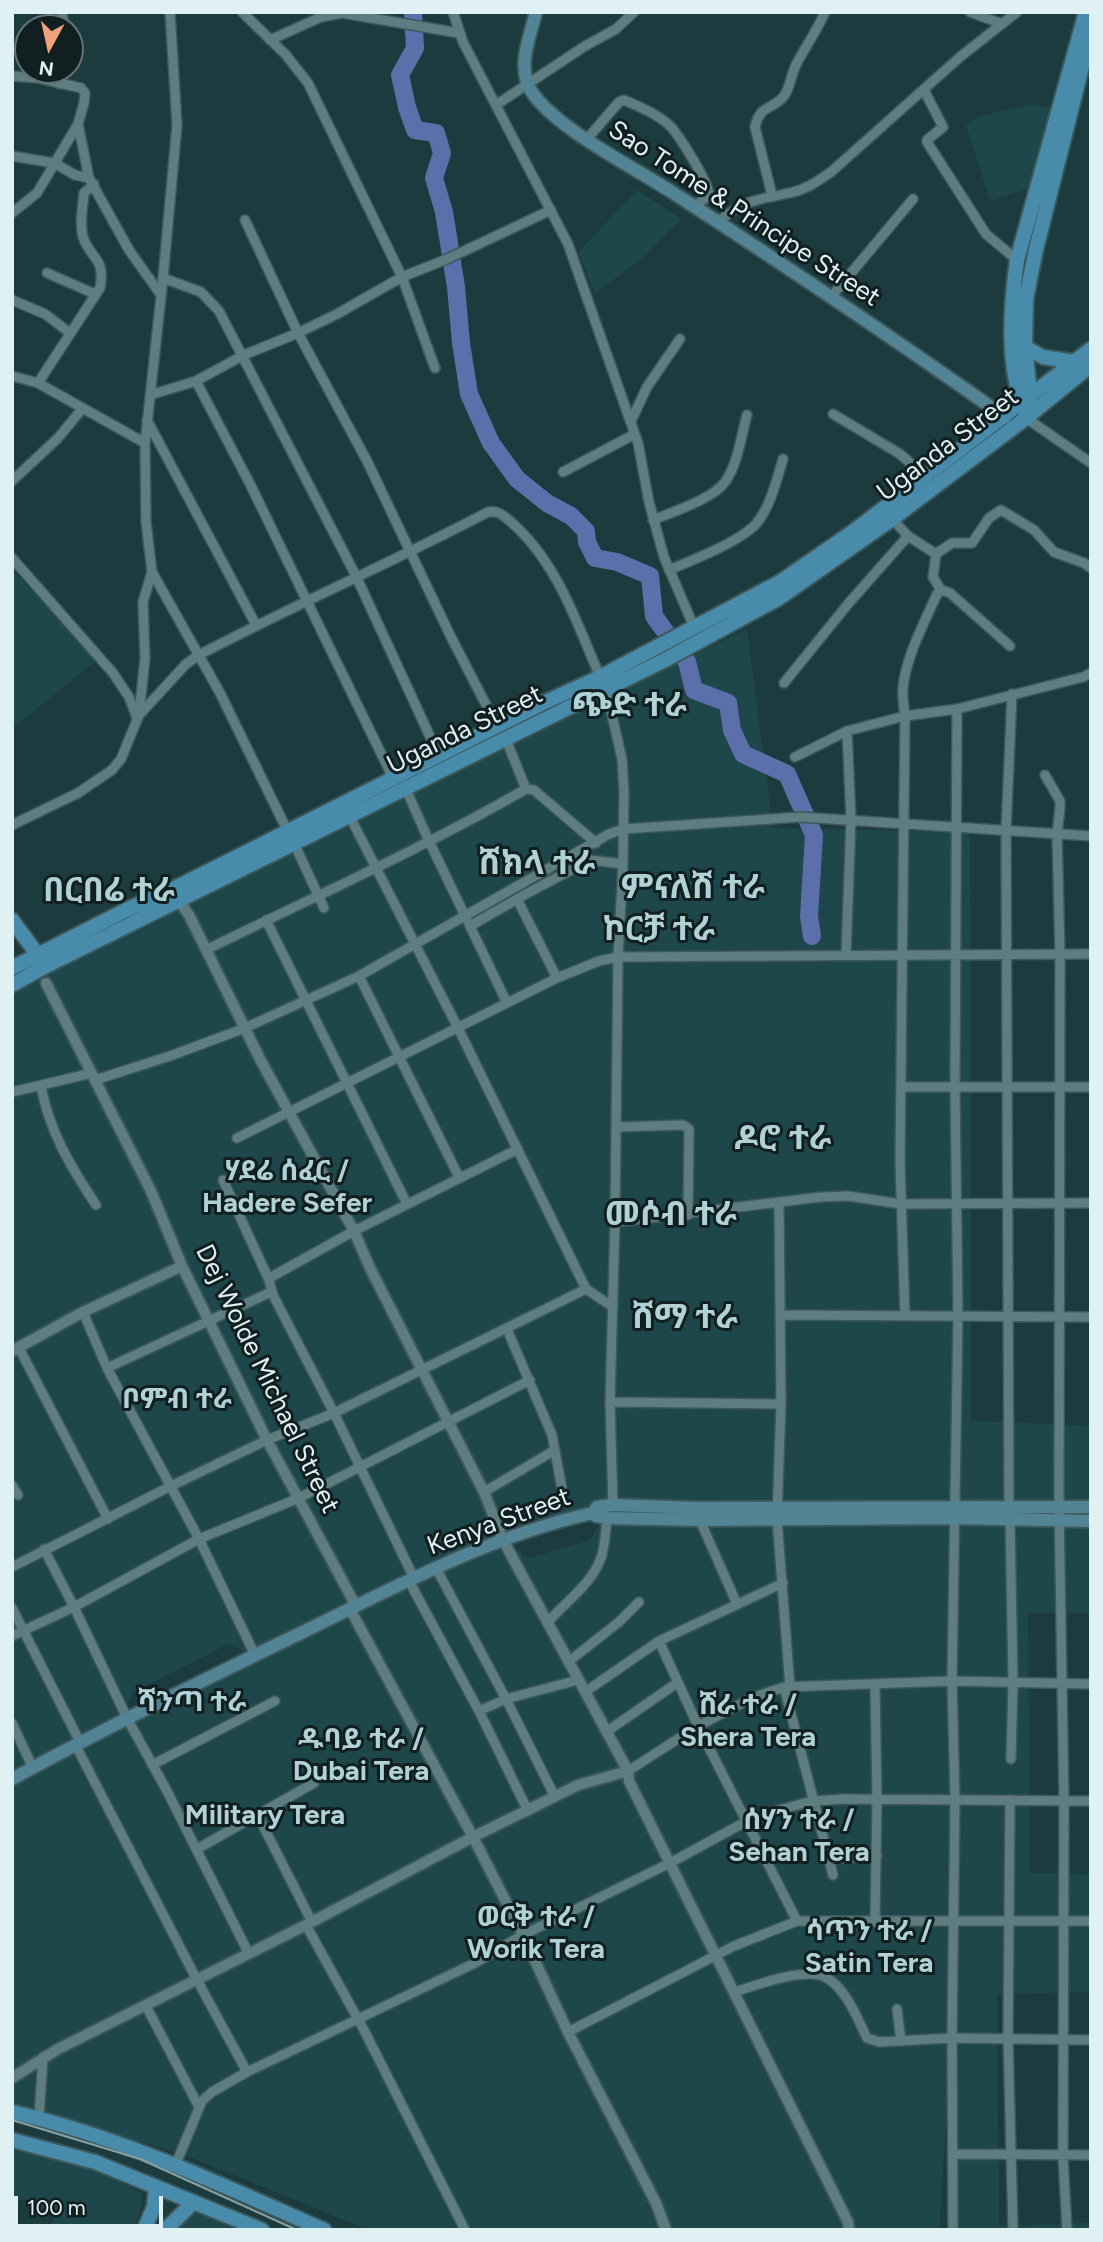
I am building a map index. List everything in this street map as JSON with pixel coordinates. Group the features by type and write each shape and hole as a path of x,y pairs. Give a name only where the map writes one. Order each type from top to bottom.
{"main road":[{"path":"528,86 524,75 524,60 536,12"},
{"path":"1028,407 1014,371 1011,300 1017,260 1086,12"},
{"path":"1028,407 1024,321 1031,271 1091,32"},
{"name":"Sao Tome & Principe Street","path":"528,86 549,112 587,139 831,297 1004,416"},
{"path":"1025,347 1043,357 1075,362"},
{"name":"Uganda Street","path":"690,635 779,598 892,519 1028,407 1091,349"},
{"name":"Uganda Street","path":"12,985 19,964 42,960 661,653 791,575 1004,416 1028,407 1091,365"},
{"name":"Uganda Street","path":"291,837 349,815 439,755 501,732"},
{"path":"12,920 42,960"},
{"path":"593,1513 597,1507 613,1505 697,1514 1010,1513 1059,1507 1091,1507"},
{"name":"Kenya Street","path":"12,1779 353,1607 503,1540 593,1513 607,1518 697,1514"},
{"path":"1010,1513 1060,1521 1091,1521"},
{"path":"12,2112 99,2136 324,2230"},
{"path":"12,2140 84,2158 255,2228"},
{"path":"144,2230 154,2207 156,2188"},
{"path":"165,2230 194,2202"}],"street":[{"path":"170,12 177,125 145,443 146,522 152,572 199,655 324,908"},
{"path":"242,12 286,55 308,83 402,277 435,368"},
{"path":"453,12 458,33 568,244 631,421 653,520 690,635"},
{"path":"496,105 585,46 616,29 634,12"},
{"path":"772,195 755,127 756,121 764,108 786,93 794,68 825,12"},
{"path":"970,12 1002,24"},
{"path":"718,222 741,205 807,187 831,172 1017,12"},
{"path":"270,40 321,17 342,13 430,26 458,33"},
{"path":"12,213 37,193 78,124 85,93 81,88 60,84"},
{"path":"924,90 943,127 927,139 927,142 986,234 1017,260"},
{"path":"587,139 619,102 624,100 659,118 673,129 707,185 709,196 694,206"},
{"path":"78,124 92,181 129,250 161,295"},
{"path":"12,156 54,163 92,181"},
{"path":"38,383 102,280 99,261 85,242 81,228 84,193 92,181"},
{"path":"831,297 913,199"},
{"path":"150,396 196,381 244,355 298,333 402,277 551,210"},
{"path":"245,220 298,333 367,461 410,553 501,732 526,789"},
{"path":"47,273 95,295"},
{"path":"163,278 201,292 210,299 244,355 356,576 439,755"},
{"path":"12,300 45,314 70,333"},
{"path":"631,421 647,387 680,339"},
{"path":"12,376 38,383 145,443"},
{"path":"196,381 429,841 507,1003"},
{"path":"1028,407 1091,463"},
{"path":"12,481 58,438 82,409"},
{"path":"833,414 900,454 925,476"},
{"path":"653,520 694,502 724,484 734,466 747,415"},
{"path":"148,420 256,625"},
{"path":"563,472 635,434"},
{"path":"669,570 700,557 756,524 783,459"},
{"path":"1010,646 950,593 941,590 933,577 936,554 952,543 972,542 989,518 1001,510 1034,530 1054,552 1091,568"},
{"path":"138,716 186,664 199,655 356,576 410,553 488,512 494,511 502,515 537,547 563,593 603,683 622,759 624,863 618,957 610,1402 613,1505"},
{"path":"892,519 908,536 936,554"},
{"path":"784,683 908,536"},
{"path":"12,558 113,673 138,716"},
{"path":"12,825 99,781 121,759 138,716 145,658 143,602 152,572"},
{"path":"905,1316 901,1204 905,716 902,692 906,672 932,604 941,590"},
{"path":"795,757 847,731 905,716 957,709 1091,673"},
{"path":"1011,1759 1013,1682 1007,1317 1009,1087 1006,831 1012,694"},
{"path":"953,2230 955,1800 952,1681 958,1316 955,1087 957,709"},
{"path":"846,955 851,819 847,731"},
{"path":"1045,775 1060,801 1056,834 1060,955 1059,1507 1063,1683 1063,2156 1067,2230"},
{"path":"206,950 375,869 526,789 534,790 592,845 594,860"},
{"path":"349,815 458,1028 586,1289 613,1307"},
{"path":"12,1092 94,1076 245,1028 359,976 519,883 609,834 624,829 818,817 1091,836"},
{"path":"470,926 521,896 594,860 624,863"},
{"path":"519,883 521,896 557,978"},
{"path":"176,895 189,915 245,1028 354,1231 484,1492 503,1540 628,1771 629,1781 848,2222 849,2230"},
{"path":"266,920 407,1205"},
{"path":"237,1138 557,978 599,961 618,957 1091,954"},
{"name":"Dej Wolde Michael Street","path":"42,960 46,983 151,1191 209,1322 465,1827 473,1837 523,1935 568,2032 656,2203 666,2230"},
{"path":"19,964 46,983"},
{"path":"359,976 459,1177"},
{"path":"41,1086 44,1106 60,1146 96,1205"},
{"path":"901,1087 1091,1087"},
{"path":"617,1127 683,1125 689,1129 688,1215"},
{"path":"269,1280 354,1231 518,1149"},
{"path":"223,1180 269,1280 271,1292 334,1413 412,1580 528,1811"},
{"path":"615,1222 848,1196 901,1204 1091,1203"},
{"path":"779,1202 781,1404 777,1513 787,1687 812,1801 833,1875"},
{"path":"108,1519 15,1350 83,1312 182,1266"},
{"path":"12,1567 169,1487 267,1440 334,1413 586,1289"},
{"path":"107,1368 271,1292"},
{"path":"83,1312 107,1368 199,1539 255,1655"},
{"path":"780,1315 1091,1317"},
{"path":"507,1329 530,1380 555,1450 562,1489"},
{"path":"12,1636 75,1606 199,1539 299,1499 530,1380"},
{"path":"610,1402 781,1404"},
{"path":"484,1492 555,1450"},
{"path":"12,1485 18,1495"},
{"path":"697,1514 737,1604"},
{"path":"547,1623 583,1587 596,1569 602,1555 607,1518"},
{"path":"44,1549 75,1606 128,1720 248,1952"},
{"path":"436,1568 555,1797"},
{"path":"585,1692 659,1641 783,1583"},
{"path":"568,1662 619,1622 639,1602"},
{"path":"12,1608 196,1978 247,2072"},
{"path":"659,1641 698,1726 797,1921"},
{"path":"479,1711 506,1699 578,1680"},
{"path":"12,2078 43,2057 473,1837 578,1785 628,1771 698,1726 754,1697 787,1687 952,1681 1091,1684"},
{"path":"606,1732 677,1683"},
{"path":"875,1685 875,1922"},
{"path":"152,1765 275,1701"},
{"path":"12,1723 33,1768"},
{"path":"197,1849 314,1783"},
{"path":"1010,1800 1008,2038 1013,2230"},
{"path":"175,2166 193,2128 199,2107 212,2092 247,2072 474,1963 523,1935 670,1863 747,1821 812,1801 1091,1801"},
{"path":"257,1814 309,1923 465,2230"},
{"path":"828,1859 877,1856"},
{"path":"568,2032 734,1946 797,1921 1091,1921"},
{"path":"735,1992 786,1977 821,1976 839,1989 867,2038 878,2042 952,2038 1091,2040"},
{"path":"146,2006 199,2107"},
{"path":"897,2009 901,2041"},
{"path":"39,2118 43,2057"},
{"path":"954,2154 1091,2155"}],"shaded area":[{"path":"1030,105 1054,107 1032,187 990,201 966,125 983,115"},
{"path":"637,190 681,219 643,258 595,293 578,253"},
{"path":"12,570 98,659 12,729"},
{"path":"747,629 773,828 970,832 971,1421 1091,1426 1091,1614 1028,1613 1030,1873 1091,1874 1091,1992 997,1994 999,2226 1091,2223 1091,2230 959,2230 951,2047 939,2230 369,2230 180,2153 12,2105 12,987","holes":["784,1204 778,1511 845,1512 609,1511 590,1540 529,1558 496,1538 609,1509 776,1510","487,1547 358,1614 350,1606","228,1644 249,1654 122,1719 132,1693"]},
{"path":"12,2142 90,2164 142,2194 134,2230 47,2230 55,2216 12,2196"},
{"path":"191,2205 254,2230 171,2230"}],"waterway":[{"path":"413,12 415,48 400,75 415,130 436,133 442,153 434,178 444,212 469,394 491,443 517,479 547,503 571,516 586,531 587,542 595,558 617,562 650,576 654,616 687,662 694,690 728,703 732,730 743,754 787,774 814,835 809,916 812,936"}],"tram line":[{"path":"12,2120 140,2159 297,2230"}],"district":[{"name":"ጭድ ተራ","path":"629,706"},
{"name":"ሸክላ ተራ","path":"537,864"},
{"name":"ምናለሽ ተራ","path":"693,888"},
{"name":"በርበሬ ተራ","path":"109,891"},
{"name":"ኮርቻ ተራ","path":"659,930"},
{"name":"ዶሮ ተራ","path":"783,1139"},
{"name":"ሃደሬ ሰፈር / Hadere Sefer","path":"287,1188"},
{"name":"መሶብ ተራ","path":"671,1215"},
{"name":"ሸማ ተራ","path":"685,1318"},
{"name":"ቦምብ ተራ","path":"177,1400"},
{"name":"ሻንጣ ተራ","path":"192,1703"},
{"name":"ሸራ ተራ / Shera Tera","path":"748,1722"},
{"name":"ዱባይ ተራ / Dubai Tera","path":"361,1756"},
{"name":"Military Tera","path":"265,1816"},
{"name":"ሰሃን ተራ / Sehan Tera","path":"799,1837"},
{"name":"ወርቅ ተራ / Worik Tera","path":"536,1934"},
{"name":"ሳጥን ተራ / Satin Tera","path":"869,1948"}]}
